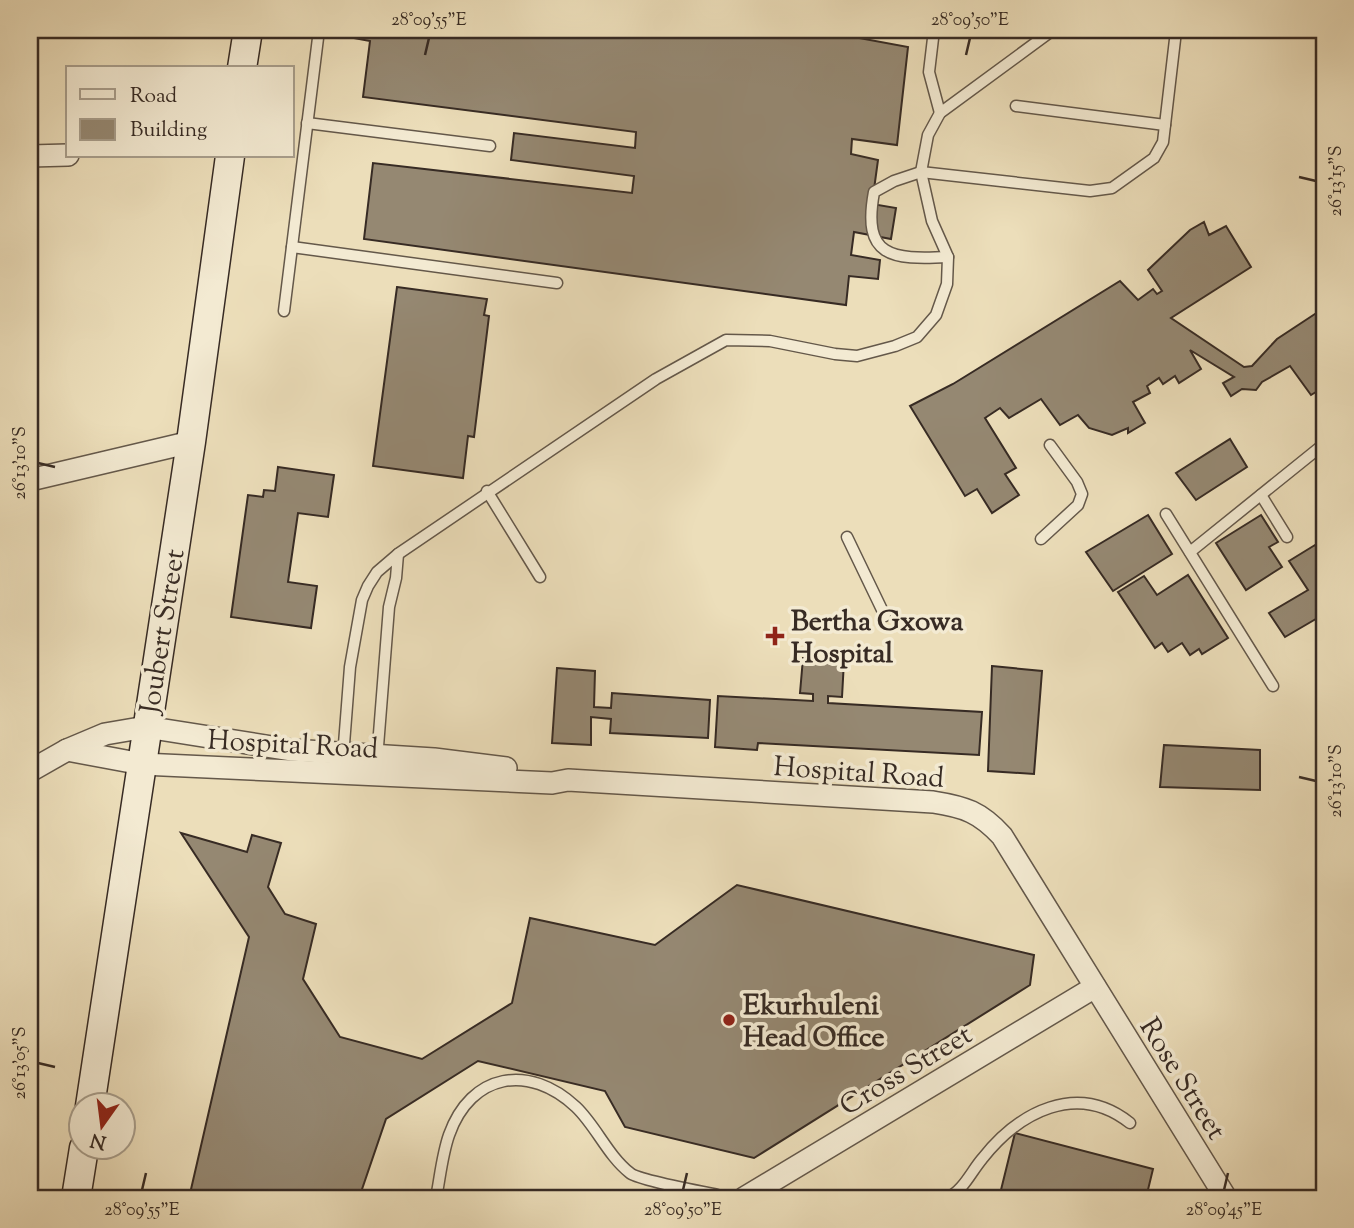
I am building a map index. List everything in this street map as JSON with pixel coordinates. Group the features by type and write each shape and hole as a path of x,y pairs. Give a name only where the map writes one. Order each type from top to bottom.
{"main road":[{"path":"242,66 247,30"},
{"name":"Joubert Street","path":"92,1092 191,442 230,158"},
{"path":"76,1198 81,1162"}],"street":[{"path":"30,156 66,155"},
{"path":"30,480 191,442"},
{"name":"Hospital Road","path":"30,771 67,750 105,734 146,727 291,750 341,763"},
{"name":"Hospital Road","path":"67,750 142,764 341,763 552,783 568,780 933,802 969,809 1002,836 1095,987"},
{"name":"Cross Street","path":"744,1198 1095,987"},
{"name":"Rose Street","path":"1095,987 1226,1198"}],"lane":[{"path":"284,311 319,30"},
{"path":"934,30 929,72 940,113"},
{"path":"341,763 350,667 362,600 377,572 398,554 487,491 656,379 726,340 770,341 857,356 917,337 936,315 947,284 948,257 932,221 920,172 928,135 940,113 1053,30"},
{"path":"948,257 926,258 890,253 874,240 870,226 874,192 894,181 920,172 1090,191 1112,188 1154,158 1163,142 1176,31"},
{"path":"1016,107 1165,125"},
{"path":"307,123 490,146"},
{"path":"292,247 556,284"},
{"path":"1190,552 1324,444"},
{"path":"1041,539 1078,505 1082,494 1077,482 1050,445"},
{"path":"487,491 540,577"},
{"path":"1261,495 1287,537"},
{"path":"1166,513 1273,686"},
{"path":"847,537 886,615"},
{"path":"376,766 389,607 398,554"},
{"path":"436,1198 449,1135 465,1105 493,1083 520,1079 550,1088 576,1108 631,1175 718,1195 721,1198"},
{"path":"947,1198 955,1194 1014,1125 1027,1117 1045,1110 1084,1102 1116,1112 1130,1123"}],"building":[{"path":"348,30 816,30 908,47 897,145 852,139 851,154 878,160 872,204 896,208 891,239 854,232 851,255 880,260 878,279 849,276 846,305 364,239 373,163 632,193 634,176 511,160 514,133 635,148 636,132 363,97 370,41 348,37"},
{"path":"1204,222 1209,235 1226,226 1251,267 1171,318 1244,367 1252,366 1277,339 1324,308 1324,387 1311,395 1290,366 1262,382 1256,390 1242,389 1231,396 1223,383 1234,377 1190,350 1201,369 1179,383 1175,376 1163,384 1159,378 1147,386 1150,393 1133,402 1145,423 1128,433 1128,428 1112,435 1089,428 1078,415 1060,425 1041,399 1009,418 1000,408 985,418 1016,468 1005,474 1019,495 992,513 977,489 965,496 910,406 953,384 1120,281 1138,300 1153,289 1157,294 1162,291 1148,270 1190,230"},
{"path":"397,287 487,299 484,315 489,316 474,437 468,436 463,478 373,466"},
{"path":"1230,439 1247,467 1196,500 1176,473"},
{"path":"278,467 334,475 328,517 298,513 288,582 317,586 311,628 231,617 248,495 263,497 264,490 275,491"},
{"path":"1148,515 1172,554 1113,591 1086,552"},
{"path":"1261,515 1278,542 1269,547 1282,567 1246,590 1216,543"},
{"path":"1315,545 1324,559 1324,620 1321,616 1285,637 1269,613 1308,590 1289,561"},
{"path":"1188,575 1228,638 1202,654 1199,649 1190,655 1182,643 1168,652 1162,643 1155,648 1118,592 1144,576 1157,595"},
{"path":"803,658 844,661 842,697 828,696 828,703 982,712 979,755 758,743 757,750 715,747 718,696 813,701 813,694 800,693"},
{"path":"992,666 1042,671 1034,774 988,771"},
{"path":"557,668 595,671 594,707 611,708 612,693 710,700 708,738 610,733 611,719 591,717 591,745 552,743"},
{"path":"1164,745 1260,750 1260,790 1160,787"},
{"name":"Ekurhuleni Head Office","path":"181,833 247,852 252,835 281,843 268,887 285,914 316,924 303,979 340,1037 422,1059 512,1003 530,918 655,945 737,885 1034,955 1030,985 754,1158 625,1127 605,1091 478,1061 386,1119 359,1198 189,1198 249,937"},
{"path":"1015,1133 1153,1169 1146,1198 999,1198"}],"place":[{"name":"Bertha Gxowa Hospital","path":"775,636"},
{"name":"Ekurhuleni Head Office","path":"729,1020"}]}
